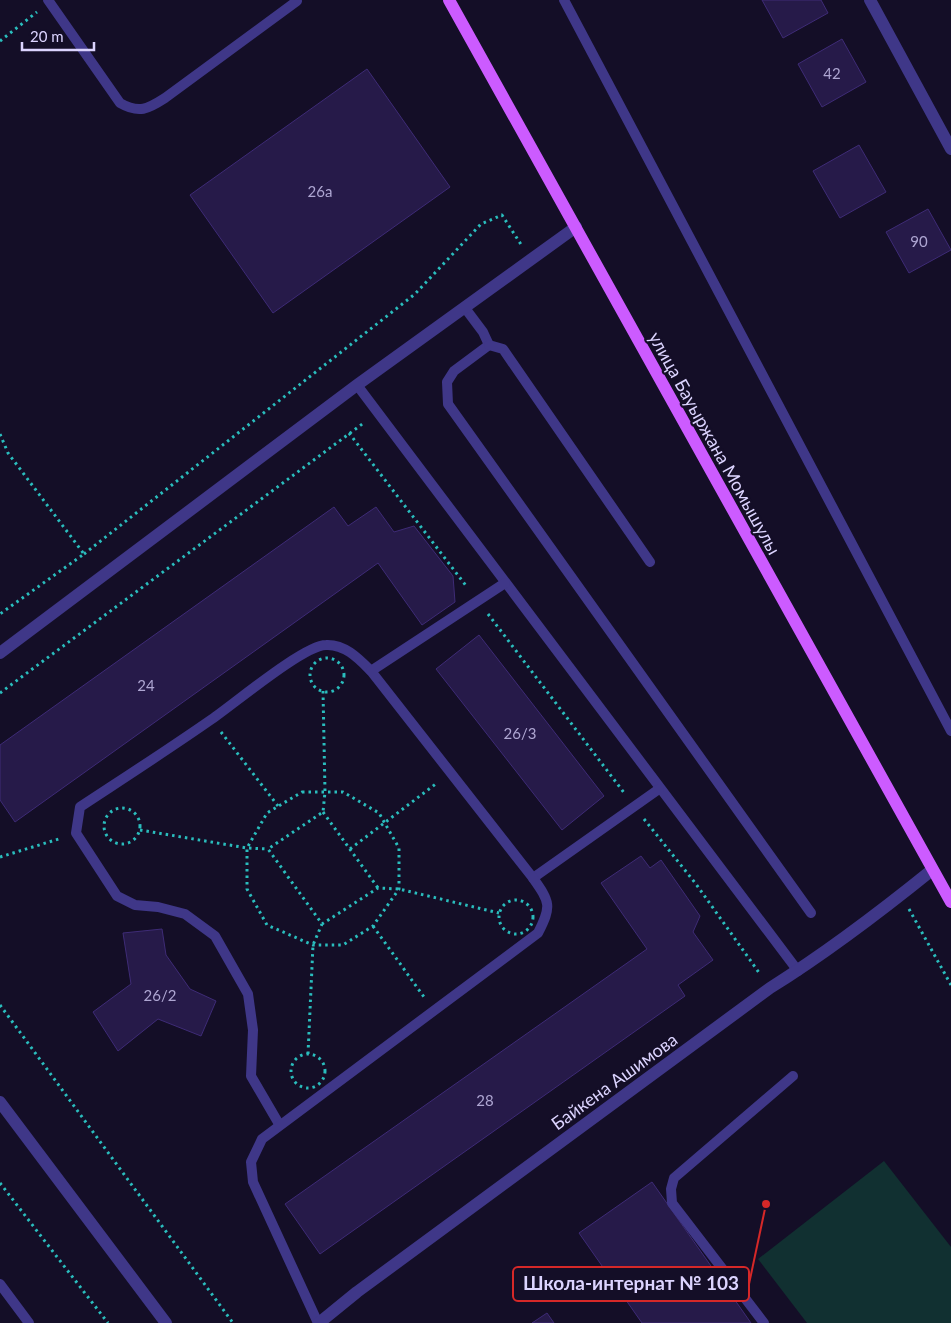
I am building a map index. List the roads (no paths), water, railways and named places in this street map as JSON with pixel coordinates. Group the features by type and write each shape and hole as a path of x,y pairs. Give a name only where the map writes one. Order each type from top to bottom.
{"main road":[{"name":"улица Бауыржана Момышулы","path":"449,0 951,902"}],"street":[{"path":"870,0 951,148"},
{"path":"0,653 357,385 576,227"},
{"name":"Байкена Ашимова","path":"319,1323 357,1292 770,988 798,971 932,870"},
{"path":"0,1102 166,1323"}],"lane":[{"path":"564,0 951,731"},
{"path":"48,1 120,104 132,110 150,107 164,98 297,2"},
{"path":"465,308 483,332 489,345 503,349 650,562"},
{"path":"489,345 454,371 447,382 448,404 811,913"},
{"path":"357,385 659,789 798,971"},
{"path":"371,670 505,584"},
{"path":"279,1124 251,1076 253,1030 248,994 215,936 185,914 158,907 136,905 117,896 76,834 80,807 211,720 308,651 326,645 342,648 355,655 371,670 533,878 545,895 548,913 538,933 279,1124 262,1139 251,1162 253,1182 319,1323"},
{"path":"533,878 659,789"},
{"path":"764,1323 672,1203 671,1189 674,1178 793,1076"},
{"path":"0,1284 29,1323"}],"place":[{"name":"Школа-интернат № 103","path":"766,1204"}]}
